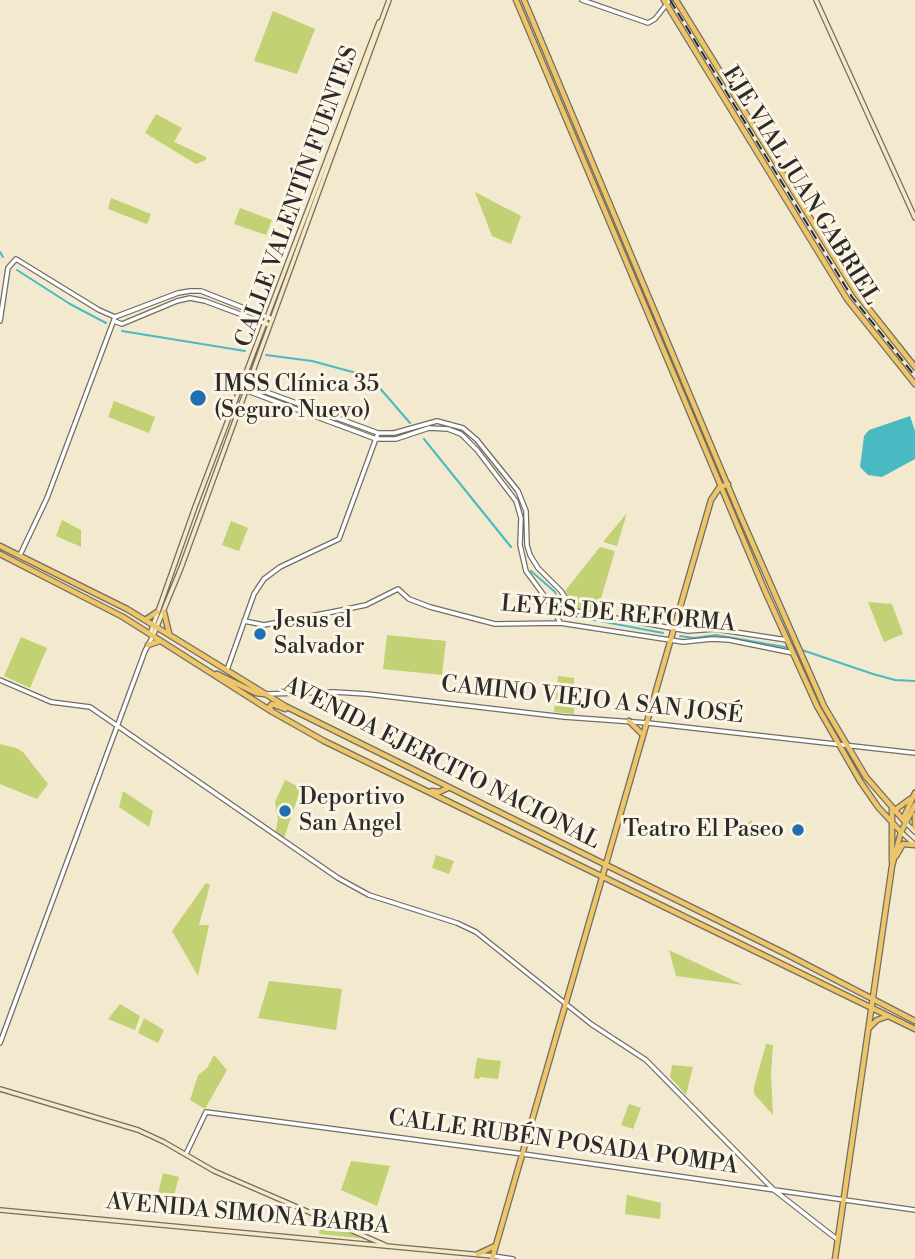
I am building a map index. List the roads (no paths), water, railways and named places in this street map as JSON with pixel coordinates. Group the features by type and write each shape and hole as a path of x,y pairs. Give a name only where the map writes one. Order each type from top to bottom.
{"main road":[{"name":"CALLE VALENTÍN FUENTES","path":"150,639 176,580 226,441 243,383 270,318 388,0"},
{"path":"516,0 817,706 837,745 878,807 894,825 915,830 915,815"},
{"path":"524,0 824,706 866,777 893,809 915,845"},
{"name":"EJE VIAL JUAN GABRIEL","path":"676,0 857,294 915,367"},
{"path":"816,0 915,218"},
{"name":"EJE VIAL JUAN GABRIEL","path":"667,2 847,299 915,384"},
{"name":"CALLE VALENTÍN FUENTES","path":"161,612 169,578 241,389"},
{"path":"226,441 232,436"},
{"path":"493,1258 711,499 722,486 728,484"},
{"name":"AVENIDA EJERCITO NACIONAL","path":"0,546 127,609 292,710 786,954 913,1020"},
{"name":"AVENIDA EJERCITO NACIONAL","path":"0,554 107,608 150,639 161,641 324,741 915,1029"},
{"path":"169,578 176,580"},
{"path":"107,608 111,602 127,609"},
{"path":"145,620 161,612 169,633"},
{"path":"150,639 161,641"},
{"path":"189,659 195,650"},
{"path":"213,674 232,679 256,693 266,694"},
{"path":"271,710 272,704 292,710"},
{"path":"817,706 824,706"},
{"path":"629,721 644,736"},
{"path":"425,791 439,792 448,788"},
{"path":"893,809 914,795"},
{"path":"835,1259 893,863 914,795"},
{"path":"904,828 915,805"},
{"path":"893,809 890,855 893,863"},
{"path":"893,863 903,844 915,845"},
{"path":"869,1028 877,1020 888,1016"},
{"path":"906,1024 913,1020"},
{"path":"0,1089 138,1130 214,1171 387,1246"},
{"name":"AVENIDA SIMONA BARBA","path":"0,1210 493,1258"},
{"path":"481,1256 496,1246"}],"street":[{"path":"582,0 645,23 655,19 667,2"},
{"path":"0,321 8,268 16,259 122,324 177,301 195,299 267,324"},
{"path":"20,555 47,498 115,319 178,293 190,291 201,291 270,318"},
{"path":"243,383 378,433 394,433 437,421 463,428 477,440 518,491 526,511 530,555 576,611 673,635 715,629 788,642"},
{"path":"241,389 376,439 396,439 429,428 461,434 512,495 521,518 522,557 530,578 554,609 560,623"},
{"path":"227,670 254,594 268,574 339,539 378,433"},
{"path":"512,495 518,491"},
{"path":"522,557 527,545"},
{"path":"522,557 530,555"},
{"name":"LEYES DE REFORMA","path":"244,621 264,625 342,610 366,605 398,589 409,599 430,607 495,624 560,623 673,635 690,642 729,640 793,653"},
{"name":"CALLE VALENTÍN FUENTES","path":"0,1043 150,639"},
{"path":"0,680 51,702 90,707 338,878 369,895 467,927 591,1024 646,1060 774,1190 838,1240"},
{"name":"CAMINO VIEJO A SAN JOSÉ","path":"266,694 345,692 915,753"},
{"name":"CALLE RUBÉN POSADA POMPA","path":"186,1154 206,1112 915,1210"},
{"path":"493,1258 513,1259"}],"water":[{"path":"910,416 915,431 915,459 882,477 868,475 860,467 864,436 869,430"}],"waterway":[{"path":"0,252 3,257"},
{"path":"17,270 106,323"},
{"path":"122,331 245,351"},
{"path":"266,355 312,361 360,374 378,386 410,423"},
{"path":"424,439 511,547"},
{"path":"531,571 555,592 561,607 568,615 663,633"},
{"path":"680,636 694,638 716,635 796,649"},
{"path":"802,650 873,674 895,680 915,681"}],"railway":[{"path":"670,0 852,297 915,376"}],"place":[{"name":"IMSS Clínica 35 (Seguro Nuevo)","path":"198,398"},
{"name":"Jesus el Salvador","path":"260,634"},
{"name":"Deportivo San Angel","path":"285,811"},
{"name":"Teatro El Paseo","path":"798,830"}]}
